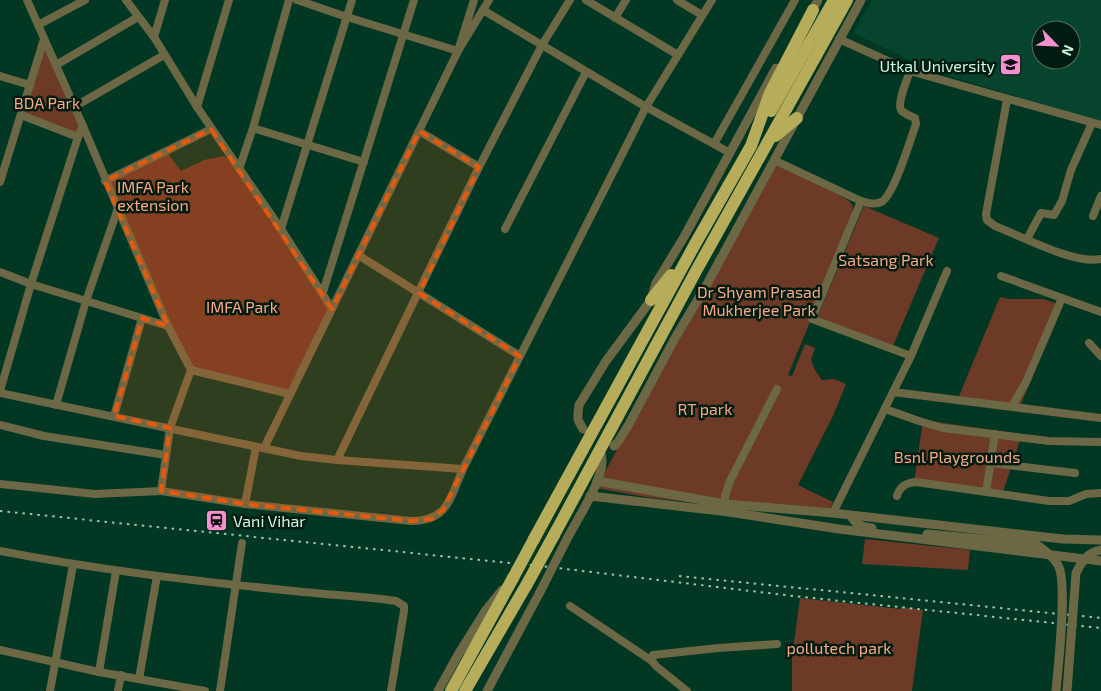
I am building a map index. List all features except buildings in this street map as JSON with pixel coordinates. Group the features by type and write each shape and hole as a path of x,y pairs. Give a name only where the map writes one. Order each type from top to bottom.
{"highway":[{"path":"451,691 694,246 834,0"},
{"path":"464,691 527,584 696,271 770,141 792,114 847,0"},
{"path":"751,146 770,93 815,5"},
{"path":"651,300 694,246"}],"street":[{"path":"27,0 84,126 168,326 191,370 170,428 161,490"},
{"path":"38,25 85,0"},
{"path":"126,0 154,37 211,129 323,292 332,309"},
{"path":"154,37 165,0"},
{"path":"198,108 229,0"},
{"path":"239,169 253,128 289,0"},
{"path":"296,0 458,51"},
{"path":"280,229 352,0"},
{"path":"323,292 414,0"},
{"path":"458,51 474,0"},
{"path":"245,504 260,448 290,394 458,51 489,0"},
{"path":"337,460 420,293 479,168 542,45 570,0"},
{"path":"586,0 678,55"},
{"path":"615,18 626,0"},
{"path":"677,0 702,16"},
{"path":"0,484 95,494 161,490 245,504 424,521 438,516 443,510 646,108 712,0"},
{"path":"714,144 796,0"},
{"path":"614,446 629,424 774,160 792,114 861,0"},
{"path":"583,429 578,420 580,405 606,361 651,300 656,283 780,61 815,5"},
{"path":"483,10 646,108 730,153"},
{"path":"56,65 138,17"},
{"path":"0,182 44,39"},
{"path":"839,39 910,71 1007,100 1101,125"},
{"path":"74,107 164,55"},
{"path":"774,160 861,201 874,204 880,202 890,192 916,124 915,118 902,112 900,108 900,102 910,71"},
{"path":"505,229 586,72"},
{"path":"0,76 30,85"},
{"path":"1007,100 986,217 995,226 1073,257 1089,260 1101,259"},
{"path":"20,115 78,137"},
{"path":"1027,239 1040,212 1054,215 1062,201 1071,170 1092,123"},
{"path":"84,126 78,137 31,284 4,359 0,392 301,456 463,468"},
{"path":"253,128 364,162"},
{"path":"106,181 211,129"},
{"path":"419,130 479,168"},
{"path":"1093,216 1101,196"},
{"path":"861,201 812,319 911,356"},
{"path":"56,405 86,301 118,208"},
{"path":"358,255 520,356"},
{"path":"833,513 911,356 947,271"},
{"path":"0,272 31,284 168,326"},
{"path":"1000,276 1101,312"},
{"path":"1012,406 1016,396 1026,382 1062,298"},
{"path":"114,416 142,318"},
{"path":"1089,343 1101,356"},
{"path":"191,370 290,394"},
{"path":"725,504 725,496 730,481 776,389"},
{"path":"893,392 1101,418"},
{"path":"885,408 931,425 1049,441 1101,442"},
{"path":"0,425 44,436 166,456"},
{"path":"986,492 995,434"},
{"path":"487,691 590,496 597,481 602,462 600,449"},
{"path":"991,463 1075,473"},
{"path":"597,481 725,504 833,513 1063,539 1101,540"},
{"path":"897,496 903,486 916,482 1064,502 1086,494 1101,493"},
{"path":"590,496 729,512 849,531 1101,561"},
{"path":"851,516 856,523 864,527 1036,544 1047,551 1058,564 1063,577 1056,691"},
{"path":"849,531 864,527"},
{"path":"220,691 242,543"},
{"path":"1067,691 1076,573 1083,559 1101,550"},
{"path":"0,551 116,571 400,602 404,610 391,691"},
{"path":"50,691 73,565"},
{"path":"99,672 116,571"},
{"path":"139,679 157,576"},
{"path":"438,691 486,610 511,580"},
{"path":"570,606 652,661 687,691"},
{"path":"652,661 653,655 666,653 777,644"},
{"path":"0,650 99,672 201,691"},
{"path":"118,691 121,675"}],"highlighted area":[{"path":"211,129 332,309 419,131 479,167 419,293 520,356 443,510 432,519 411,521 245,504 161,491 170,428 114,416 142,318 168,326 105,181"}],"shaded area":[{"name":"Utkal University","path":"872,0 1101,0 1101,122 933,71 853,33"}],"green space":[{"name":"BDA Park","path":"44,39 83,126 78,137 21,115"},
{"name":"IMFA Park","path":"166,151 181,171 204,160 224,156 239,169 332,309 290,394 191,370 105,181"},
{"path":"775,161 848,200 853,205 851,223 788,375 792,376 805,344 815,348 811,360 822,380 834,379 846,384 833,416 798,485 833,502 830,509 722,506 646,497 596,488"},
{"name":"Satsang Park","path":"864,206 939,238 893,346 817,318"},
{"path":"1000,297 1009,299 1044,299 1063,306 1020,406 959,396"},
{"name":"Bsnl Playgrounds","path":"923,420 1022,434 1002,495 914,482"},
{"path":"865,539 970,550 968,570 862,564"},
{"name":"pollutech park","path":"800,598 923,610 912,691 792,691 792,657"}],"railway":[{"path":"0,511 549,567 793,596 1101,628"},
{"path":"679,576 1101,618"}],"place":[{"name":"Utkal University","path":"1011,65"},
{"name":"Vani Vihar","path":"217,520"}],"park label":[{"name":"IMFA Park extension","path":"153,195"},
{"name":"Dr Shyam Prasad Mukherjee Park","path":"759,300"},
{"name":"RT park","path":"705,408"}]}
